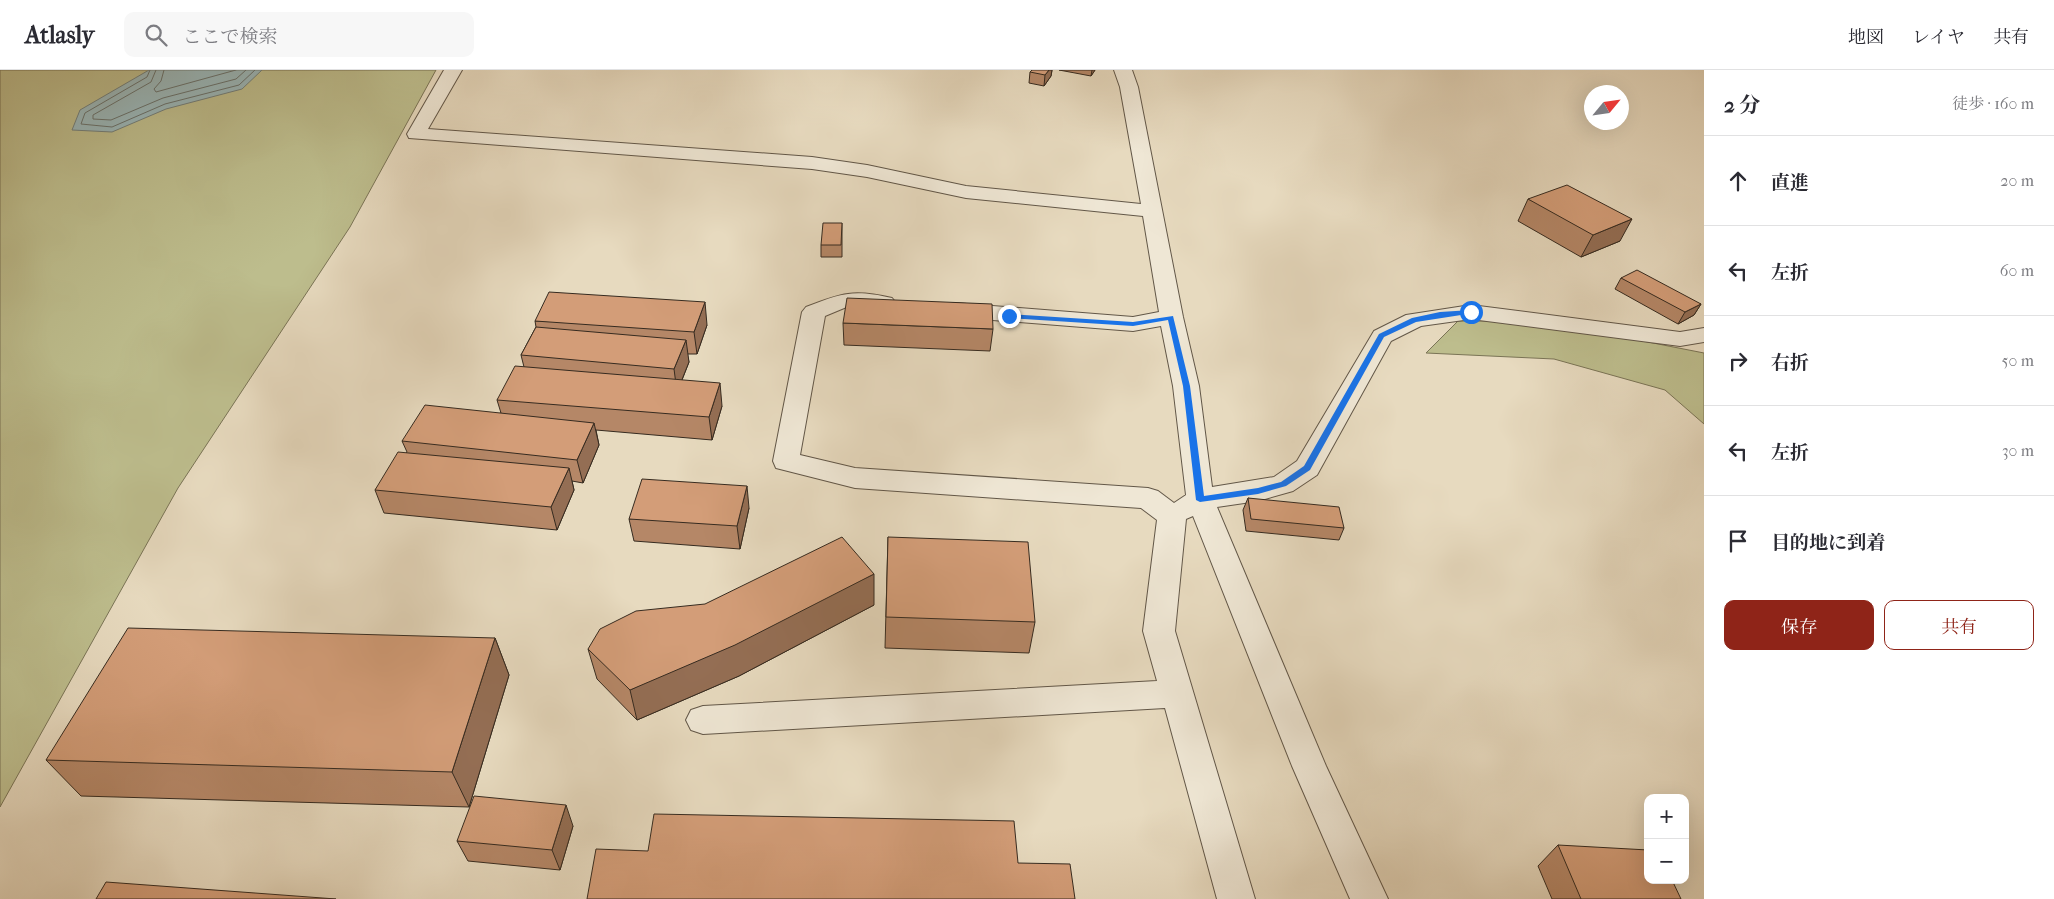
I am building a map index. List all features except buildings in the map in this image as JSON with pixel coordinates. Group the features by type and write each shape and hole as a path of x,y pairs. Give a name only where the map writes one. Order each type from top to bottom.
{"street":[{"path":"452,70 416,134 812,163 867,171 966,192 1154,211"},
{"path":"1123,70 1129,87 1154,211 1171,317 1186,386 1200,500 1309,766 1369,899"},
{"path":"904,305 846,300 814,312 786,461 855,478 977,488 1148,498 1172,516"},
{"path":"932,308 1133,324 1171,317"},
{"path":"1172,516 1200,500 1258,491 1283,484 1307,468 1382,336 1414,320 1440,314 1471,312 1680,339 1704,335"},
{"path":"1172,516 1159,631 1236,899"},
{"path":"703,720 1176,694"}],"green space":[{"path":"0,70 436,70 350,227 178,488 0,807"},
{"path":"1458,321 1541,321 1704,353 1704,424 1665,390 1554,359 1426,353"}],"water":[{"path":"149,70 262,70 242,89 166,109 112,132 72,130 80,110"}],"route":[{"path":"1009,316 1133,324 1171,317 1186,386 1200,500 1258,491 1283,484 1307,468 1382,336 1414,320 1440,314 1471,312"}]}
